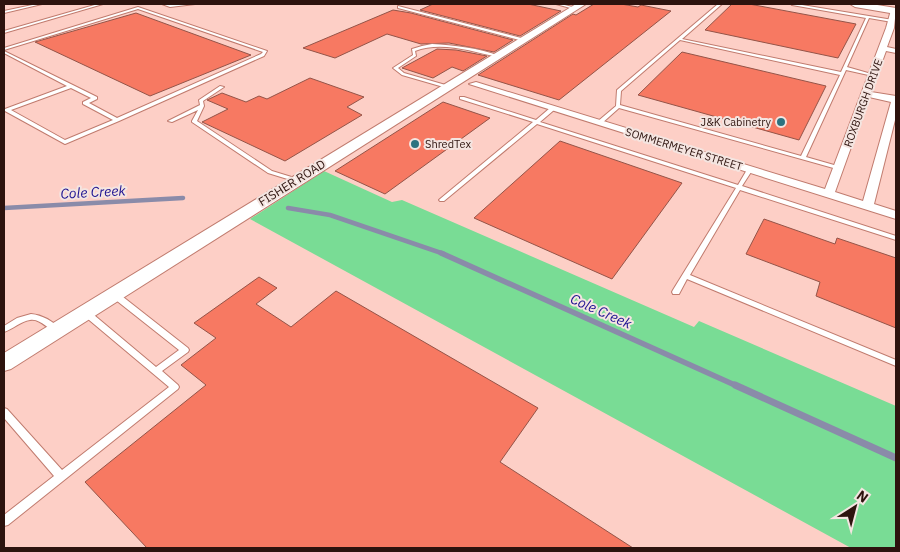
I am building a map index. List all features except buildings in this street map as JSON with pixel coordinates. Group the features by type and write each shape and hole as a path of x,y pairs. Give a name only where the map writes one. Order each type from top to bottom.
{"main road":[{"path":"855,4 895,11"}],"street":[{"name":"FISHER ROAD","path":"4,363 578,6"},
{"name":"ROXBURGH DRIVE","path":"829,194 895,11"},
{"path":"883,48 896,51"},
{"name":"SOMMERMEYER STREET","path":"473,84 896,215"},
{"path":"866,93 896,100 868,206"}],"lane":[{"path":"4,12 40,4"},
{"path":"4,32 101,4"},
{"path":"71,86 7,110 65,142 263,55 265,51 127,4"},
{"path":"164,4 170,6 193,4"},
{"path":"558,4 578,6"},
{"path":"599,123 618,106 619,92 678,38 720,4"},
{"path":"792,4 892,21"},
{"path":"399,7 524,40"},
{"path":"4,48 138,8"},
{"path":"803,158 868,17"},
{"path":"678,38 842,74"},
{"path":"448,87 403,74 395,68 415,55 413,50 422,47 448,47 498,56"},
{"path":"4,52 96,98 85,103 117,120"},
{"path":"844,68 873,75"},
{"path":"222,87 201,101 202,106 194,121 270,172 296,180"},
{"path":"462,98 896,238"},
{"path":"170,121 202,106"},
{"path":"618,106 839,168"},
{"path":"442,200 552,109"},
{"path":"676,292 750,169"},
{"path":"686,276 896,363"},
{"path":"114,294 185,350 156,371"},
{"path":"4,521 175,387 85,312"},
{"path":"4,329 26,317 42,317 57,330"},
{"path":"4,412 61,476"}],"green space":[{"path":"324,171 392,202 402,200 694,327 699,321 896,406 896,548 851,548 250,219"}],"waterway":[{"name":"Cole Creek","path":"4,208 183,198"},
{"name":"Cole Creek","path":"288,208 330,215 444,254"},
{"name":"Cole Creek","path":"441,253 737,386"},
{"name":"Cole Creek","path":"735,385 896,458"}],"place":[{"name":"J&K Cabinetry","path":"781,122"},
{"name":"ShredTex","path":"415,144"}]}
